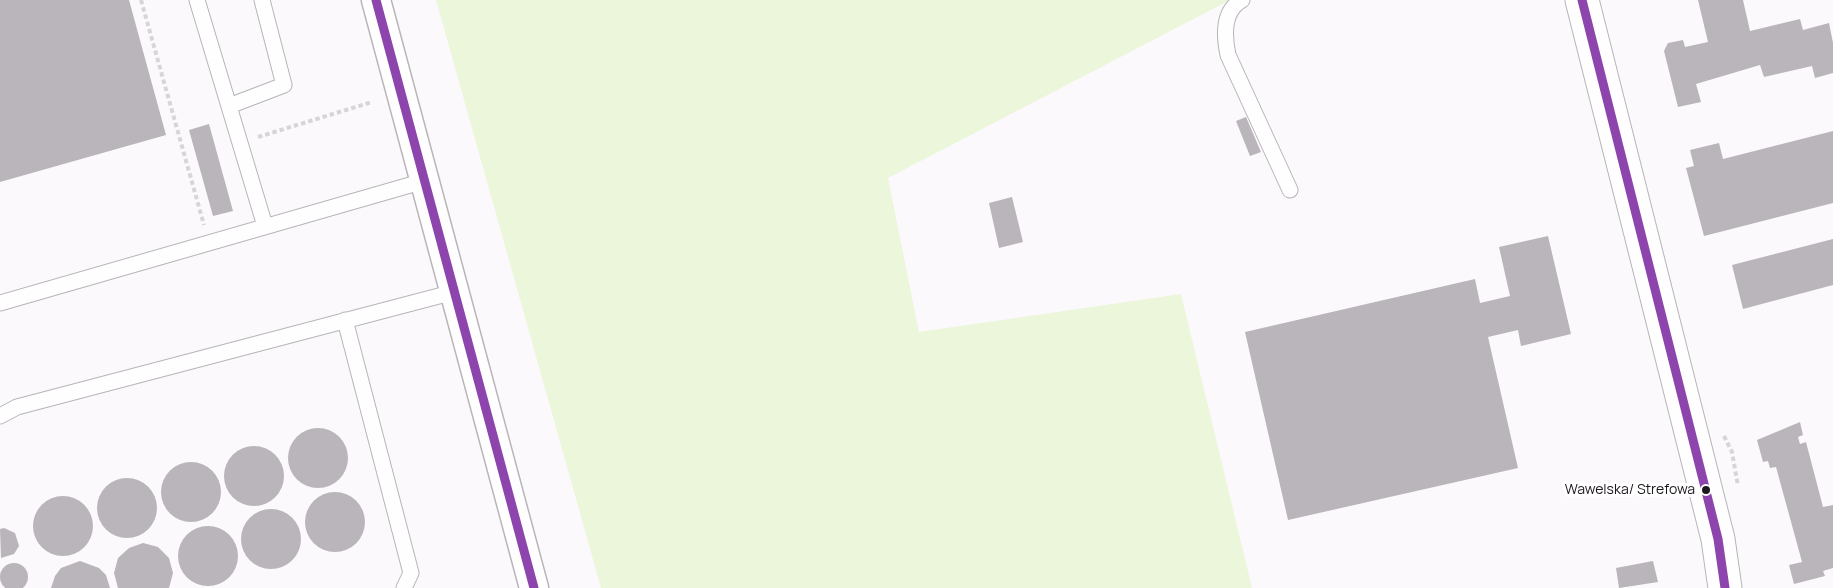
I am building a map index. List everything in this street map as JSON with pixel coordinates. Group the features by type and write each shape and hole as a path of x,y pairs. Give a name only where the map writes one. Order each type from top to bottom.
{"street":[{"path":"376,0 534,588"},
{"path":"1582,0 1718,539 1725,588"}],"lane":[{"path":"197,0 265,226"},
{"path":"229,106 284,85 262,0"},
{"path":"1242,0 1229,15 1224,33 1228,55 1290,190"},
{"path":"0,303 424,181"},
{"path":"0,416 17,407 454,292"},
{"path":"345,320 411,573 404,588"}],"path":[{"path":"141,0 209,242"},
{"path":"240,143 372,102"}],"green space":[{"path":"436,0 1230,0 888,178 919,332 1181,294 1252,588 601,588"}],"building":[{"path":"0,0 129,0 166,135 0,182"},
{"path":"1698,0 1743,0 1750,31 1800,19 1803,30 1829,23 1833,43 1833,73 1815,78 1812,66 1764,77 1760,65 1696,84 1701,102 1678,107 1664,51 1668,43 1683,40 1685,47 1708,42"},
{"path":"1246,117 1261,152 1250,156 1236,121"},
{"path":"209,124 233,211 213,216 189,130"},
{"path":"1833,131 1833,203 1704,236 1686,168 1694,166 1690,150 1719,143 1723,159"},
{"path":"1012,197 1023,242 999,248 989,203"},
{"path":"1548,236 1571,334 1521,346 1518,330 1488,337 1518,468 1288,520 1245,332 1475,279 1480,303 1510,296 1499,247"},
{"path":"1833,239 1833,285 1743,309 1732,265"},
{"path":"1800,422 1803,435 1798,437 1800,444 1806,442 1823,507 1833,505 1833,568 1823,571 1825,576 1794,584 1789,565 1802,562 1776,467 1770,468 1768,461 1763,462 1757,440"},
{"path":"318,428 339,437 348,458 339,479 318,488 297,479 288,458 297,437"},
{"path":"254,446 275,455 284,476 275,497 254,506 233,497 224,476 233,455"},
{"path":"191,462 212,471 221,492 212,513 191,522 170,513 161,492 170,471"},
{"path":"127,478 148,487 157,508 148,529 127,538 106,529 97,508 106,487"},
{"path":"335,492 356,501 365,522 356,543 335,552 314,543 305,522 314,501"},
{"path":"63,496 84,505 93,526 84,547 63,556 42,547 33,526 42,505"},
{"path":"271,509 292,518 301,539 292,560 271,569 250,560 241,539 250,518"},
{"path":"208,526 229,535 238,556 229,577 208,586 187,577 178,556 187,535"},
{"path":"4,528 15,533 19,546 14,554 1,558 0,529"},
{"path":"143,543 158,547 169,558 173,573 169,588 118,588 114,573 118,558 129,548"},
{"path":"80,561 99,568 106,575 110,588 51,588 61,568"},
{"path":"1653,561 1658,582 1619,588 1616,568"},
{"path":"14,563 24,567 28,577 24,587 14,591 4,587 0,577 4,567"}],"transit line":[{"path":"376,0 534,588"},
{"path":"1582,0 1718,539 1725,588"}],"place":[{"name":"Wawelska/ Strefowa","path":"1706,490"}]}
